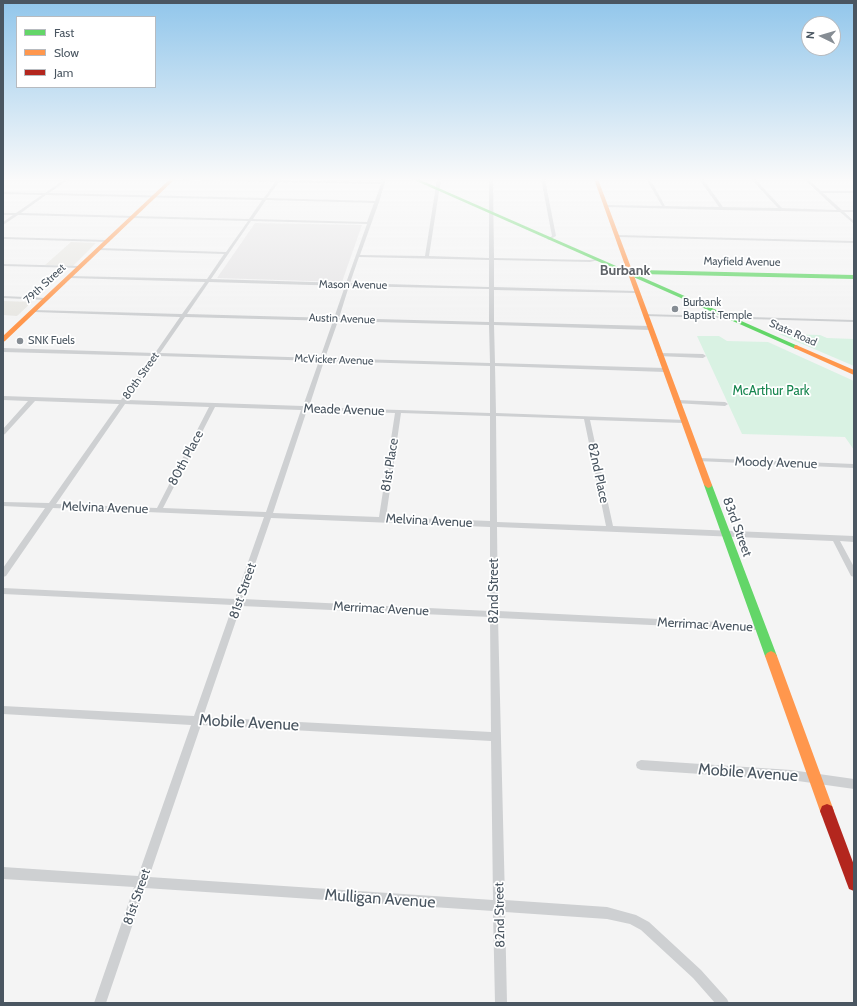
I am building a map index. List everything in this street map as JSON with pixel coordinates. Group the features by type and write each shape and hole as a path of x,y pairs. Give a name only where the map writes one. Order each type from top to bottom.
{"street":[{"name":"79th Street","path":"5,336 34,311 124,226"},
{"name":"80th Street","path":"3,574 246,226"},
{"name":"81st Street","path":"100,1003 199,720 238,602 368,226"},
{"path":"427,257 432,226"},
{"name":"82nd Street","path":"492,226 491,323 494,615 501,1003"},
{"name":"State Road","path":"519,226 854,373"},
{"path":"549,239 554,236 552,226"},
{"name":"83rd Street","path":"613,226 636,292 854,884"},
{"path":"617,236 854,242"},
{"path":"3,238 108,241"},
{"path":"98,250 227,253"},
{"path":"358,256 597,260"},
{"path":"3,265 80,267"},
{"name":"Mayfield Avenue","path":"631,275 639,272 854,277"},
{"name":"Mason Avenue","path":"69,277 636,292"},
{"path":"3,297 46,299"},
{"name":"Austin Avenue","path":"34,311 650,328"},
{"path":"645,315 854,321"},
{"name":"McVicker Avenue","path":"3,350 665,370"},
{"path":"660,355 703,356"},
{"name":"Meade Avenue","path":"3,398 684,421"},
{"path":"3,433 33,399"},
{"path":"677,402 725,404"},
{"name":"80th Place","path":"159,510 213,405"},
{"name":"81st Place","path":"382,519 398,412"},
{"name":"82nd Place","path":"587,418 610,529"},
{"name":"Moody Avenue","path":"698,460 854,466"},
{"name":"Melvina Avenue","path":"3,504 854,539"},
{"path":"835,538 854,574"},
{"name":"Merrimac Avenue","path":"3,591 760,627"},
{"name":"Mobile Avenue","path":"3,710 496,737"},
{"name":"Mobile Avenue","path":"641,765 791,775 854,784"},
{"name":"Mulligan Avenue","path":"3,873 607,913 632,919 645,926 697,974 723,1003"}],"shaded area":[{"path":"253,226 362,226 342,282 217,278"},
{"path":"71,242 96,243 73,266 45,265"},
{"path":"3,301 32,302 17,316 3,315"}],"green space":[{"path":"779,334 820,335 827,338 854,339 854,366"},
{"name":"McArthur Park","path":"697,336 719,336 727,341 768,342 854,381 854,450 845,437 742,434"}],"traffic: fast":[{"path":"521,226 796,347"},
{"path":"631,275 639,272 854,277"},
{"path":"708,485 771,656"}],"traffic: slow":[{"path":"3,340 123,226"},
{"path":"613,226 708,485"},
{"path":"796,347 854,373"},
{"path":"771,656 827,811"}],"traffic: jam":[{"path":"827,811 854,884"}],"place":[{"name":"Burbank Baptist Temple","path":"675,309"},
{"name":"SNK Fuels","path":"20,341"}],"district":[{"name":"Burbank","path":"625,271"}]}
